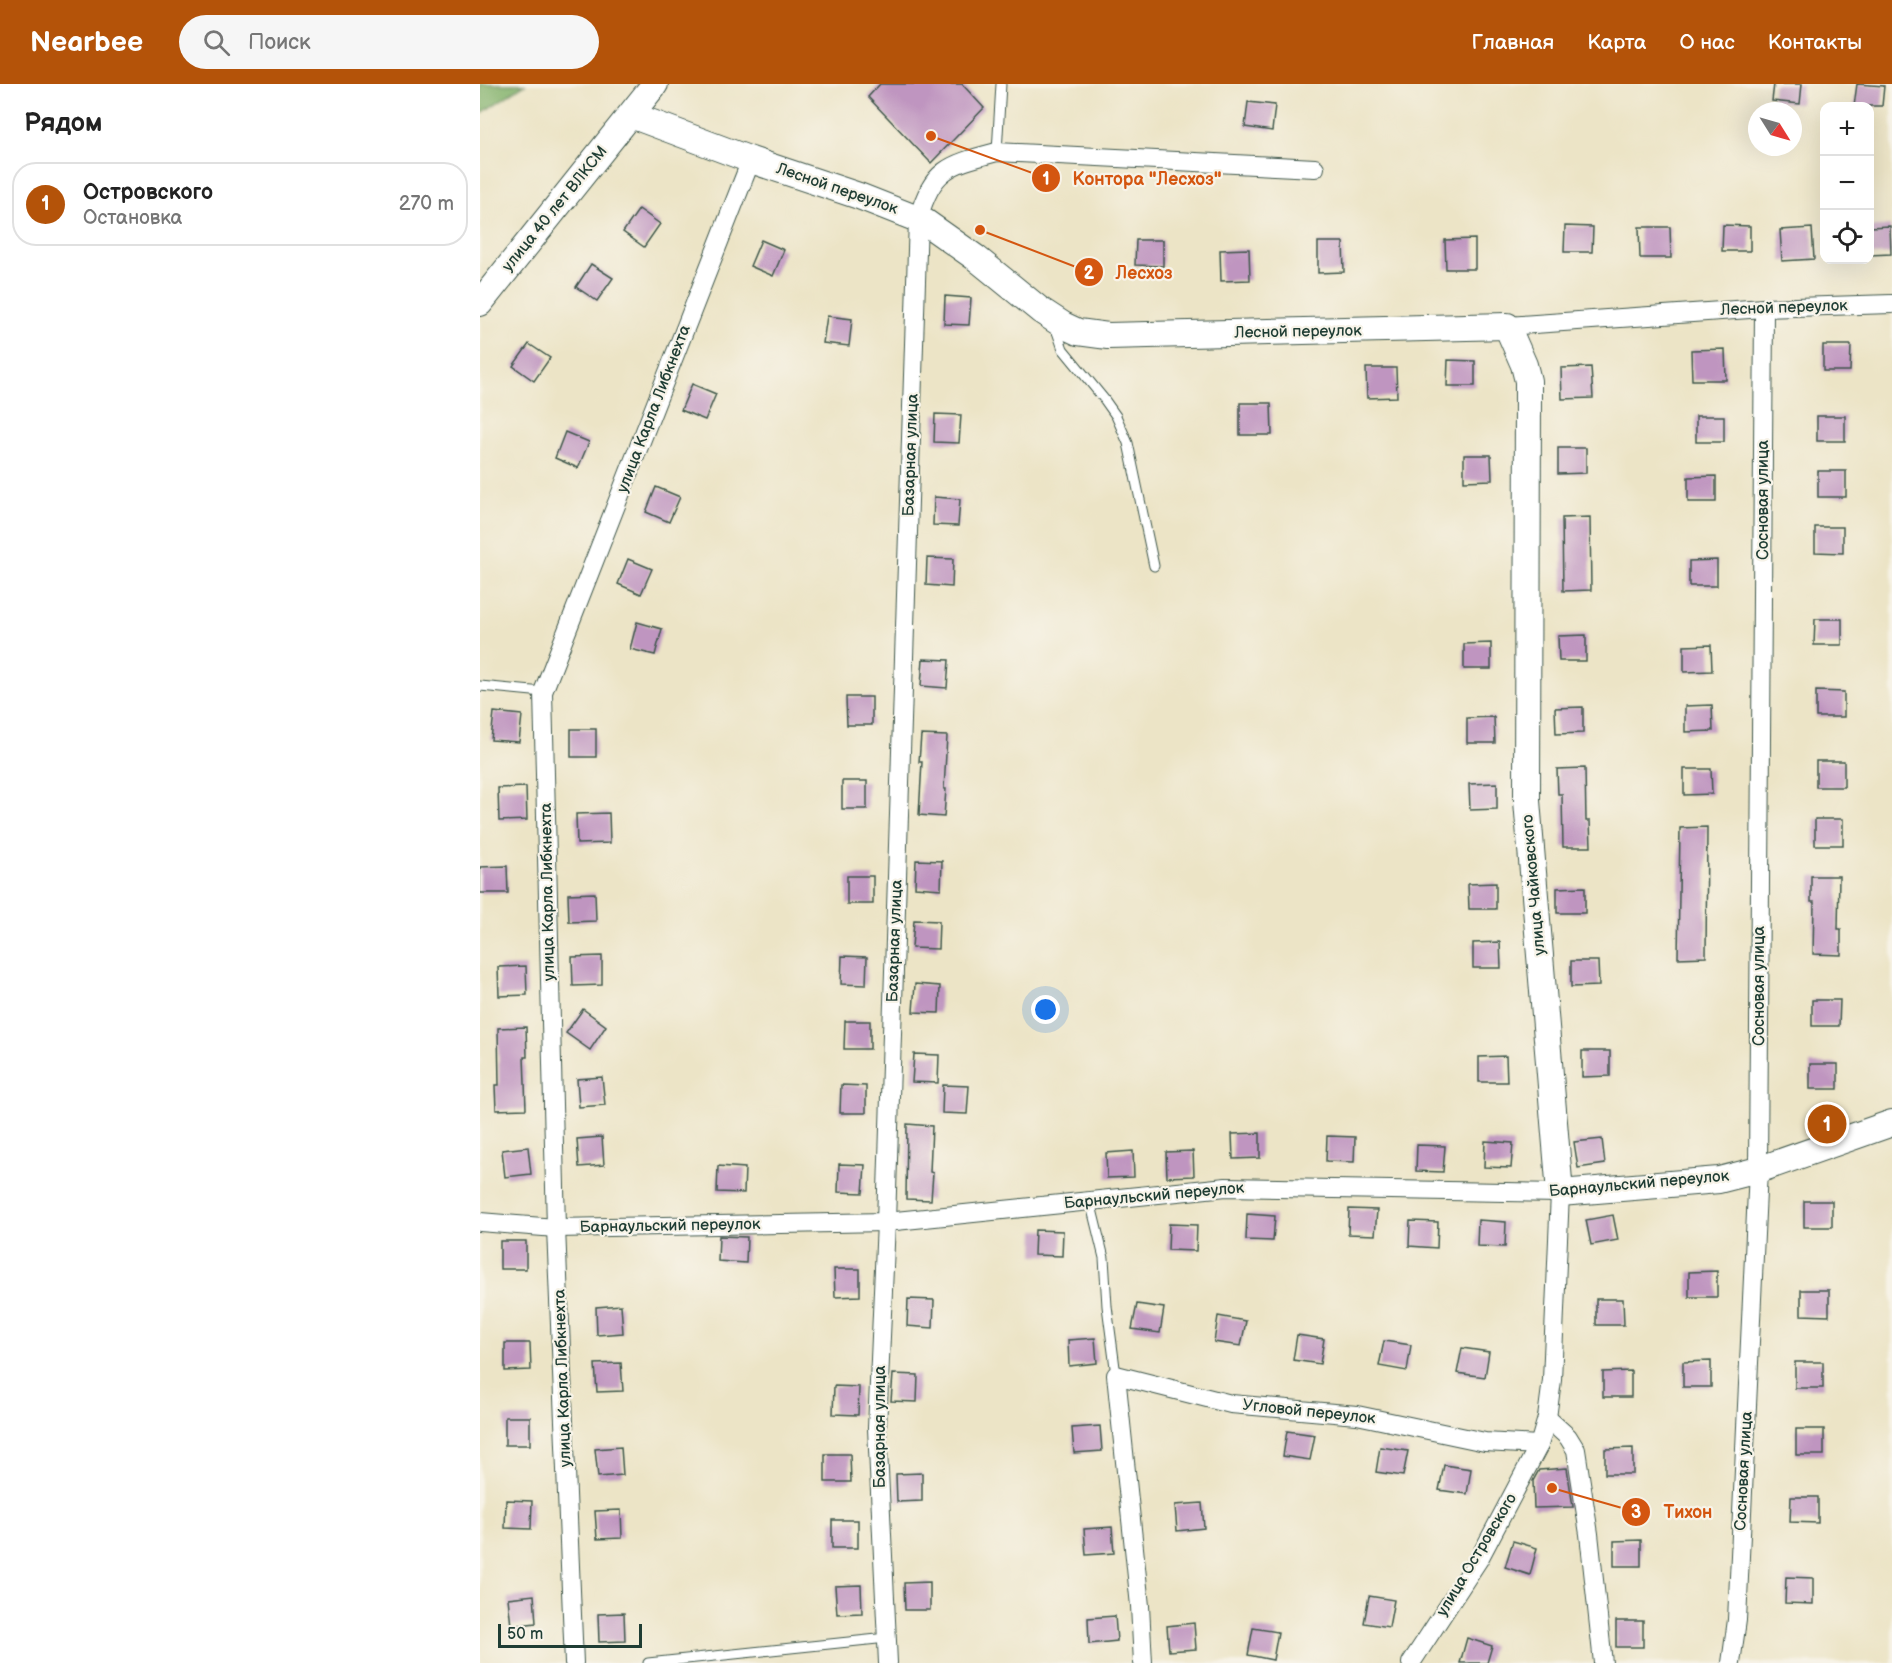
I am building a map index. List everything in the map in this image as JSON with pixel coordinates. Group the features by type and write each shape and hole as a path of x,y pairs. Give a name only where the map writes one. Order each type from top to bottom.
{"street":[{"name":"улица 40 лет ВЛКСМ","path":"480,303 655,84"},
{"name":"Лесной переулок","path":"631,115 918,219 976,258 1053,318 1078,332 1108,336 1507,326 1764,308 1892,304"},
{"name":"Базарная улица","path":"888,1663 877,1428 886,1222 918,219 924,198 932,182 946,170 964,161 997,152 1315,168"},
{"name":"улица Карла Либкнехта","path":"574,1663 556,1228 543,692 751,160"},
{"name":"Сосновая улица","path":"1731,1663 1737,1620 1758,1170 1764,308"},
{"name":"улица Чайковского","path":"1507,326 1524,365 1528,381 1527,801 1560,1193 1552,1380 1547,1418 1539,1445"},
{"name":"Барнаульский переулок","path":"480,1222 556,1228 886,1222 1226,1187 1560,1193 1719,1180 1758,1170 1892,1123"},
{"path":"1116,1375 1140,1606 1143,1663"},
{"name":"Угловой переулок","path":"1116,1375 1231,1404 1357,1415 1485,1442 1539,1445"},
{"path":"1547,1418 1568,1437 1576,1450 1589,1534 1603,1663"},
{"name":"улица Островского","path":"1411,1663 1479,1559 1539,1445"}],"lane":[{"path":"997,152 1001,84"},
{"path":"1053,318 1063,350 1116,416 1128,443 1154,566"},
{"path":"480,686 543,692"},
{"path":"1090,1201 1104,1258 1107,1306 1116,1375"},
{"path":"648,1663 886,1638"}],"green space":[{"path":"480,84 525,84 480,114"}],"building":[{"path":"880,84 962,84 984,108 931,163 868,97"},
{"path":"1774,84 1802,84 1800,102 1772,101"},
{"path":"1857,84 1884,86 1882,106 1874,106 1874,102 1855,102"},
{"path":"1248,102 1275,105 1272,131 1245,127"},
{"path":"639,209 660,224 644,247 623,232"},
{"path":"1723,225 1750,226 1750,251 1722,251"},
{"path":"1565,226 1593,227 1592,252 1564,252"},
{"path":"1890,226 1891,254 1874,255 1874,227"},
{"path":"1639,227 1670,227 1671,258 1640,258"},
{"path":"1812,228 1814,259 1782,261 1780,230"},
{"path":"1475,239 1475,269 1446,269 1445,240"},
{"path":"761,240 784,250 773,276 750,266"},
{"path":"1136,240 1163,240 1163,266 1135,265"},
{"path":"1318,242 1343,242 1344,272 1318,273"},
{"path":"1249,249 1250,280 1221,281 1220,250"},
{"path":"591,264 613,278 597,301 576,287"},
{"path":"945,296 971,298 969,325 944,324"},
{"path":"827,316 852,319 849,346 823,343"},
{"path":"529,344 550,358 534,381 513,366"},
{"path":"1823,345 1851,345 1850,371 1823,371"},
{"path":"1725,349 1726,380 1692,380 1691,350"},
{"path":"1448,360 1475,361 1475,386 1447,386"},
{"path":"1591,367 1593,398 1562,399 1561,368"},
{"path":"1366,368 1396,368 1397,397 1367,398"},
{"path":"692,384 716,394 705,420 681,410"},
{"path":"1240,403 1271,403 1272,435 1240,435"},
{"path":"935,414 961,415 959,443 934,442"},
{"path":"1696,416 1724,416 1724,442 1696,442"},
{"path":"1817,416 1845,416 1845,441 1817,441"},
{"path":"565,432 589,442 578,468 555,458"},
{"path":"1558,448 1586,448 1586,473 1558,474"},
{"path":"1464,455 1491,455 1492,480 1464,481"},
{"path":"1818,471 1846,471 1846,497 1818,497"},
{"path":"1716,476 1716,502 1688,502 1688,477"},
{"path":"656,487 680,497 669,522 646,512"},
{"path":"934,497 960,499 958,526 933,525"},
{"path":"1590,517 1591,590 1563,591 1562,518"},
{"path":"1815,527 1843,527 1843,553 1815,552"},
{"path":"927,558 953,559 952,587 926,585"},
{"path":"628,559 652,569 641,594 618,584"},
{"path":"1717,560 1717,586 1689,586 1689,561"},
{"path":"1815,619 1842,619 1842,645 1814,645"},
{"path":"637,622 662,629 655,655 630,649"},
{"path":"1586,635 1586,661 1559,661 1558,636"},
{"path":"1491,643 1491,669 1464,669 1464,644"},
{"path":"1711,645 1712,671 1684,672 1684,646"},
{"path":"923,659 949,660 947,688 921,686"},
{"path":"1816,691 1844,692 1844,717 1816,717"},
{"path":"846,697 872,697 872,725 847,725"},
{"path":"1712,705 1713,731 1685,732 1685,706"},
{"path":"1583,707 1583,733 1556,734 1555,708"},
{"path":"494,712 522,715 519,742 491,740"},
{"path":"1494,717 1495,743 1467,743 1467,718"},
{"path":"571,729 596,729 596,757 571,757"},
{"path":"921,735 947,736 944,817 919,815"},
{"path":"1816,761 1844,761 1844,787 1816,787"},
{"path":"1585,768 1586,821 1590,821 1591,847 1563,847 1562,794 1558,794 1557,769"},
{"path":"1684,769 1711,769 1712,794 1684,795"},
{"path":"842,781 867,781 867,809 842,809"},
{"path":"1497,783 1497,809 1470,810 1469,784"},
{"path":"526,787 527,820 499,821 498,788"},
{"path":"609,813 610,843 577,844 576,814"},
{"path":"1815,819 1843,819 1843,845 1815,845"},
{"path":"1707,827 1706,957 1678,958 1680,828"},
{"path":"916,860 942,861 941,889 915,887"},
{"path":"507,866 508,893 480,893 480,867"},
{"path":"847,876 873,876 873,904 847,904"},
{"path":"1811,876 1839,876 1838,929 1841,929 1841,955 1813,954 1814,902 1811,902"},
{"path":"1496,883 1496,909 1469,909 1468,884"},
{"path":"1585,887 1585,913 1557,913 1557,888"},
{"path":"595,893 596,921 569,922 568,894"},
{"path":"914,920 939,921 938,949 912,948"},
{"path":"1500,942 1501,968 1473,968 1473,943"},
{"path":"602,956 602,985 573,986 572,957"},
{"path":"842,956 867,957 866,985 841,984"},
{"path":"1571,961 1598,961 1599,986 1571,987"},
{"path":"526,966 527,995 499,996 498,967"},
{"path":"915,984 940,986 939,1013 913,1012"},
{"path":"1812,1000 1840,1000 1839,1026 1812,1026"},
{"path":"583,1009 606,1026 590,1050 566,1033"},
{"path":"845,1021 870,1021 870,1049 844,1049"},
{"path":"526,1027 527,1057 524,1057 526,1109 496,1110 495,1085 499,1085 498,1028"},
{"path":"1582,1051 1610,1051 1610,1076 1582,1077"},
{"path":"914,1054 939,1055 938,1083 912,1082"},
{"path":"1506,1056 1507,1082 1479,1082 1479,1057"},
{"path":"1810,1064 1838,1064 1838,1089 1810,1089"},
{"path":"602,1077 605,1105 579,1107 577,1079"},
{"path":"841,1085 866,1086 866,1113 840,1113"},
{"path":"943,1085 969,1086 967,1114 942,1113"},
{"path":"907,1124 932,1126 931,1200 906,1199"},
{"path":"1260,1133 1260,1158 1233,1159 1232,1134"},
{"path":"1327,1136 1355,1137 1354,1162 1326,1161"},
{"path":"602,1137 604,1165 579,1167 577,1139"},
{"path":"1602,1139 1605,1164 1578,1168 1574,1142"},
{"path":"1485,1141 1513,1143 1511,1168 1484,1167"},
{"path":"1417,1145 1445,1146 1443,1172 1416,1171"},
{"path":"528,1147 531,1174 505,1177 502,1150"},
{"path":"1133,1151 1134,1177 1107,1178 1106,1153"},
{"path":"1193,1151 1194,1176 1167,1177 1166,1152"},
{"path":"839,1164 865,1165 863,1193 838,1192"},
{"path":"718,1166 745,1168 744,1193 717,1192"},
{"path":"1804,1201 1832,1201 1832,1227 1804,1227"},
{"path":"1349,1209 1377,1210 1375,1235 1348,1234"},
{"path":"1247,1214 1275,1216 1273,1241 1246,1240"},
{"path":"1613,1215 1618,1240 1591,1245 1586,1220"},
{"path":"1478,1220 1506,1222 1505,1247 1477,1246"},
{"path":"1410,1221 1438,1222 1437,1248 1409,1246"},
{"path":"1169,1224 1197,1225 1196,1251 1168,1250"},
{"path":"1035,1230 1063,1231 1062,1256 1034,1255"},
{"path":"719,1236 747,1237 746,1263 718,1261"},
{"path":"500,1241 526,1241 526,1269 500,1269"},
{"path":"834,1269 860,1269 860,1296 835,1297"},
{"path":"1717,1271 1717,1297 1689,1297 1689,1272"},
{"path":"1801,1290 1829,1290 1829,1316 1801,1315"},
{"path":"908,1299 934,1300 933,1328 907,1326"},
{"path":"1596,1299 1623,1299 1624,1325 1596,1325"},
{"path":"1137,1304 1164,1308 1160,1333 1132,1329"},
{"path":"621,1305 623,1333 597,1335 596,1307"},
{"path":"1218,1316 1246,1321 1241,1346 1214,1342"},
{"path":"1297,1335 1324,1339 1320,1364 1293,1360"},
{"path":"1095,1338 1097,1363 1069,1366 1068,1340"},
{"path":"1384,1341 1411,1345 1407,1371 1379,1366"},
{"path":"505,1343 530,1343 531,1370 505,1371"},
{"path":"1462,1348 1489,1352 1485,1377 1457,1373"},
{"path":"1711,1361 1711,1387 1683,1387 1683,1362"},
{"path":"1795,1362 1823,1362 1823,1388 1795,1388"},
{"path":"621,1363 623,1391 597,1392 595,1364"},
{"path":"1631,1371 1631,1397 1603,1397 1603,1372"},
{"path":"893,1374 918,1375 917,1402 891,1401"},
{"path":"834,1386 859,1387 858,1415 833,1414"},
{"path":"505,1417 530,1417 530,1445 505,1445"},
{"path":"1100,1426 1102,1451 1074,1453 1072,1428"},
{"path":"1796,1429 1824,1429 1824,1455 1796,1455"},
{"path":"1287,1431 1315,1435 1310,1460 1283,1456"},
{"path":"621,1447 623,1475 598,1477 595,1449"},
{"path":"1380,1447 1408,1451 1403,1476 1376,1472"},
{"path":"1633,1448 1633,1474 1605,1474 1605,1449"},
{"path":"825,1454 850,1454 851,1482 825,1482"},
{"path":"1444,1465 1471,1469 1467,1494 1439,1490"},
{"path":"1567,1468 1573,1507 1534,1508 1533,1481 1539,1470"},
{"path":"922,1473 922,1501 897,1502 896,1474"},
{"path":"1791,1497 1818,1497 1818,1523 1790,1522"},
{"path":"506,1500 532,1501 531,1529 505,1528"},
{"path":"1202,1503 1204,1528 1177,1531 1175,1505"},
{"path":"621,1510 622,1538 597,1539 595,1511"},
{"path":"832,1520 858,1520 858,1548 832,1548"},
{"path":"1112,1527 1114,1553 1086,1555 1084,1529"},
{"path":"1641,1540 1641,1566 1614,1566 1614,1541"},
{"path":"1513,1541 1537,1548 1530,1575 1505,1567"},
{"path":"1786,1577 1813,1578 1813,1604 1785,1603"},
{"path":"930,1582 930,1610 905,1610 904,1583"},
{"path":"861,1585 862,1613 837,1614 835,1586"},
{"path":"534,1595 536,1623 511,1626 508,1598"},
{"path":"1369,1596 1394,1600 1389,1627 1364,1623"},
{"path":"624,1613 625,1641 599,1642 598,1614"},
{"path":"1115,1616 1117,1641 1089,1644 1088,1618"},
{"path":"1616,1621 1643,1621 1643,1647 1616,1647"},
{"path":"1194,1623 1196,1649 1169,1651 1167,1626"},
{"path":"1253,1628 1278,1632 1273,1660 1248,1655"},
{"path":"1467,1638 1492,1646 1487,1663 1460,1663"}],"place":[{"name":"Контора \"Лесхоз\"","path":"931,136"},
{"name":"Лесхоз","path":"980,230"},
{"name":"Островского","path":"1827,1124"},
{"name":"Тихон","path":"1552,1488"}]}
